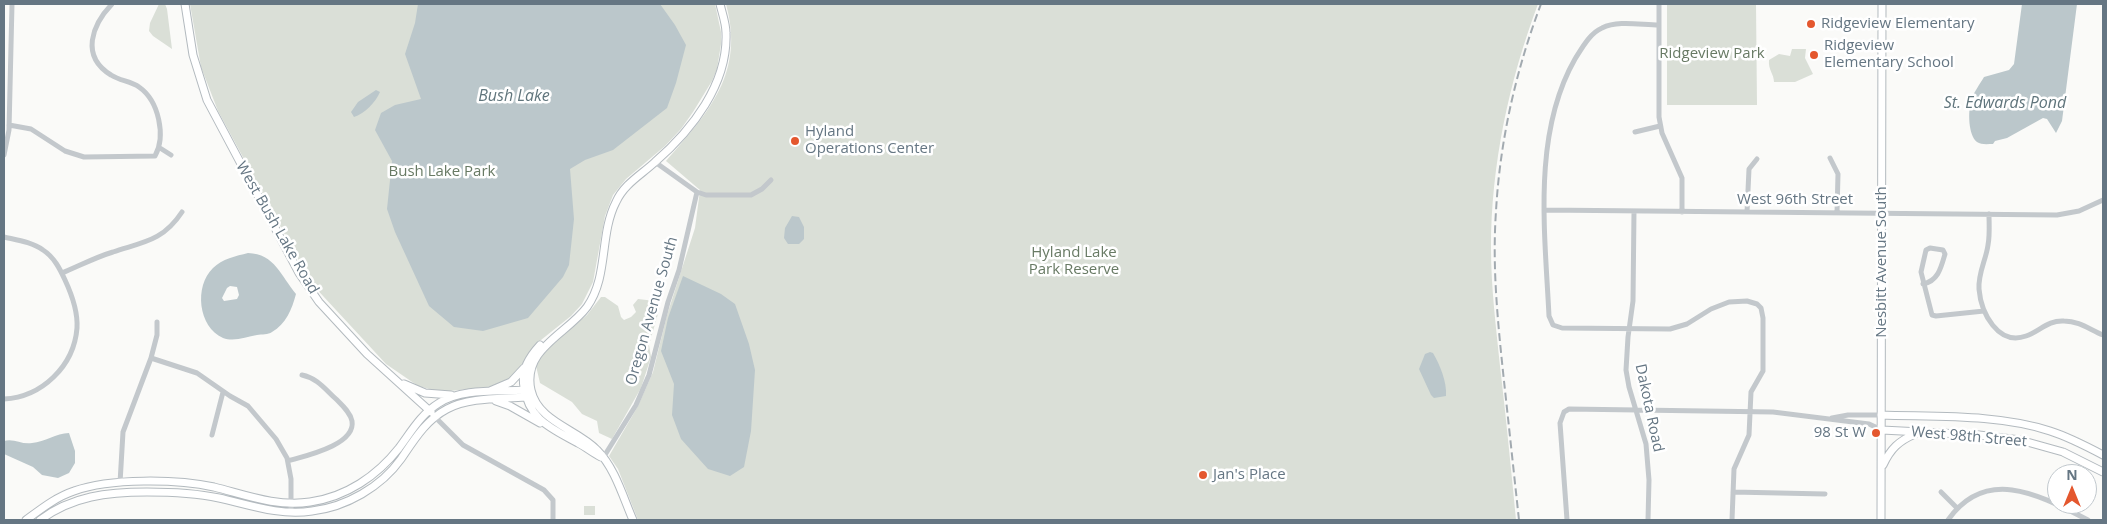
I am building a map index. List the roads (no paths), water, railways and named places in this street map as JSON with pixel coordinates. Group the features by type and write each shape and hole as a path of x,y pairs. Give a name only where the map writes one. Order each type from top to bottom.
{"street":[{"path":"4,155 9,125 12,4"},
{"path":"9,125 31,129 65,151 84,157 155,156 160,148 161,135 159,123 146,93 131,82 109,74 98,64 95,57 93,36 95,26 100,17 112,4"},
{"name":"West Bush Lake Road","path":"185,4 193,55 208,100 308,288 367,354 432,414"},
{"path":"527,393 535,359 563,329 586,309 597,288 609,225 616,201 627,186 675,143 714,89 720,75 726,47 726,32 720,4"},
{"path":"1658,4 1660,126 1682,178 1682,212"},
{"name":"Nesbitt Avenue South","path":"1881,520 1882,4"},
{"path":"1659,25 1616,24 1602,28 1591,37 1580,52 1563,85 1554,117 1545,174 1544,210 1549,316 1554,325 1562,328 1661,329 1679,327 1720,305 1739,301 1757,304 1763,313 1763,371 1762,377 1751,392 1749,435 1734,469 1732,520"},
{"path":"1634,132 1660,126"},
{"path":"160,148 171,155"},
{"path":"1830,158 1838,174 1837,213"},
{"path":"1748,212 1749,169 1757,159"},
{"path":"655,162 697,192 706,195 751,195 762,189 771,180"},
{"name":"Oregon Avenue South","path":"603,458 643,391 649,375 668,302 679,270 697,192"},
{"name":"West 96th Street","path":"1544,210 2068,214 2103,200"},
{"name":"Dakota Road","path":"1634,211 1633,289 1626,370 1642,427 1648,462 1648,520"},
{"path":"62,273 107,254 154,240 174,224 182,212"},
{"path":"1989,214 1988,244 1979,278 1979,290 1984,311 1993,326 2009,337 2024,336 2045,324 2064,320 2084,325 2103,335"},
{"path":"4,236 35,245 51,256 62,273 74,302 77,327 65,364 47,383 24,395 4,399"},
{"path":"1923,284 1930,283 1940,272 1945,254 1943,250 1930,248 1926,250 1921,272 1923,284 1932,315 1984,311"},
{"path":"120,483 122,432 151,358 157,335 157,322"},
{"path":"552,428 536,416 527,393 523,374 529,358 542,343 563,329"},
{"path":"151,358 197,373 223,392 248,406 276,439 288,461 292,479 291,512"},
{"path":"488,392 511,382 525,366"},
{"path":"288,461 334,445 345,438 352,428 352,422 347,411 315,379 302,375"},
{"path":"398,381 425,393 436,395 488,392 527,393 549,418 590,444 603,458 612,472 633,520"},
{"path":"212,435 223,392"},
{"path":"26,520 52,502 75,490 120,483 188,483 266,501 292,504 324,499 366,480 387,461 414,425 432,414 460,404 527,393"},
{"path":"40,520 62,506 81,498 120,492 198,494 259,508 291,512 323,509 353,499 367,491 391,471 439,402 459,395"},
{"path":"485,400 500,402 510,406 603,458"},
{"name":"West 98th Street","path":"1567,520 1560,423 1564,412 1575,408 1750,412 1831,418 1847,423 1869,424 1882,430 1979,435 2027,441 2063,452 2103,472"},
{"path":"432,414 463,445 544,490 552,500 554,520"},
{"name":"West 98th Street","path":"1831,418 1848,415 1881,415 2013,422 2050,431 2083,444 2103,455"},
{"path":"1882,467 1890,450 1899,441 1919,432"},
{"path":"1948,520 1957,508 1974,496 1985,492 2011,489 2024,491 2088,520"},
{"path":"1733,492 1825,494"},
{"path":"1941,492 1957,508"}],"water":[{"name":"Bush Lake","path":"418,4 660,4 686,45 667,108 613,150 585,160 570,169 574,219 569,265 563,277 528,318 483,331 454,327 429,306 395,232 387,209 392,161 375,130 381,113 395,105 421,99 405,54 415,23"},
{"name":"St. Edwards Pond","path":"2022,4 2077,4 2062,121 2056,133 2047,119 2043,118 2007,138 1995,141 1993,144 1980,144 1974,139 1970,129 1969,111 1971,101 1984,77 2009,70 2014,64"},
{"path":"376,90 380,92 373,104 354,117 351,112 358,102"},
{"path":"792,216 799,217 804,227 804,239 799,244 788,244 784,238 785,228"},
{"path":"248,253 265,257 271,262 296,294 288,316 277,329 267,334 231,340 215,333 208,325 204,316 201,295 207,276 213,268 229,258","holes":["230,286 237,287 239,295 237,299 224,301 222,298 227,288"]},
{"path":"683,276 721,294 735,304 749,344 755,370 751,431 744,467 730,476 708,469 681,439 672,415 674,384 661,351 668,318"},
{"path":"1433,353 1442,374 1446,396 1434,398 1431,395 1419,369 1425,354"},
{"path":"69,433 75,451 75,463 69,473 58,478 42,475 33,467 4,454 4,441 32,443"}],"railway":[{"path":"1519,520 1498,317 1495,275 1495,232 1498,184 1505,132 1524,54 1541,4"}],"place":[{"name":"Ridgeview Elementary","path":"1811,24"},
{"name":"Ridgeview Elementary School","path":"1814,55"},
{"name":"Hyland Operations Center","path":"795,141"},
{"name":"98 St W","path":"1876,433"},
{"name":"Jan's Place","path":"1203,475"}],"park label":[{"name":"Ridgeview Park","path":"1712,54"},
{"name":"Bush Lake Park","path":"442,172"},
{"name":"Hyland Lake Park Reserve","path":"1074,262"}]}
